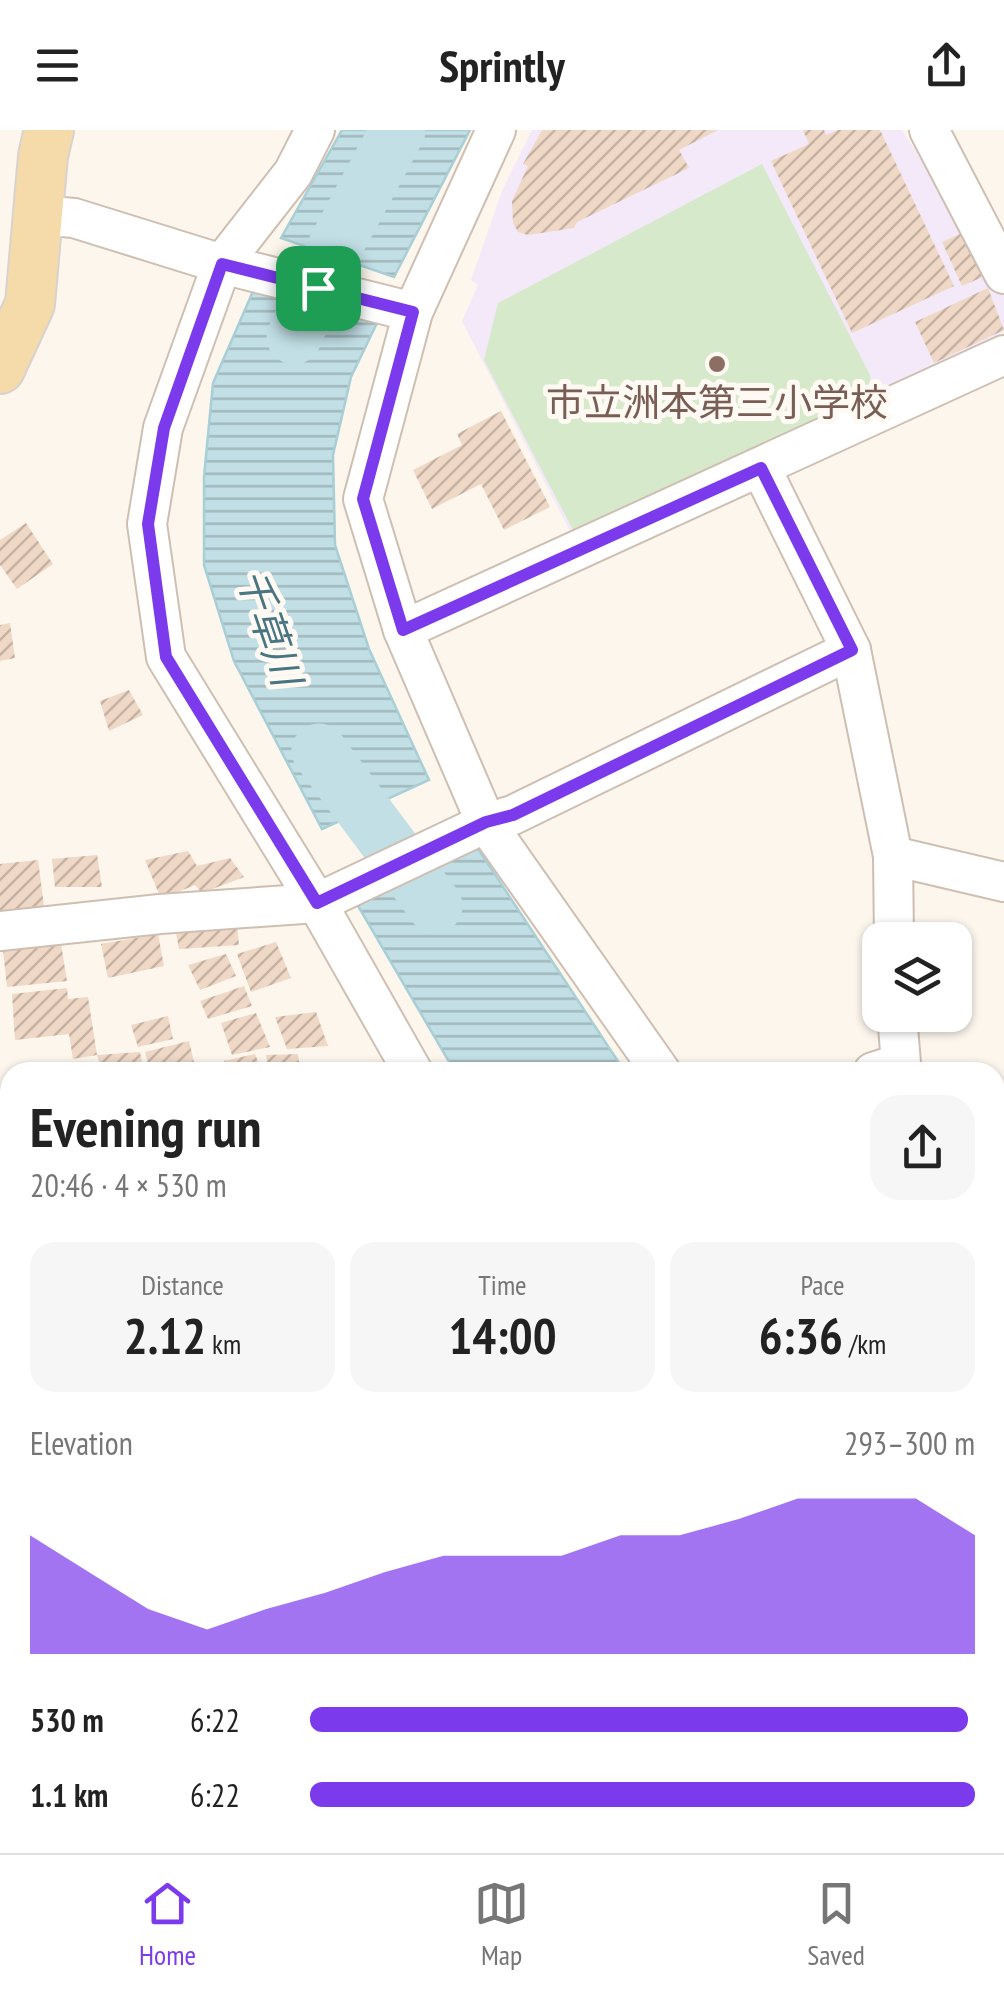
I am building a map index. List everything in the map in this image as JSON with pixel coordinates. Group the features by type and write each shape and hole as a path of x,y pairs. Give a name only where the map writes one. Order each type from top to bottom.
{"main road":[{"path":"0,369 30,304 43,156 49,130"}],"street":[{"path":"315,130 293,173 222,264 164,428 148,524 166,657 317,903 408,1062"},
{"path":"496,130 413,312 363,499 403,630 486,822 654,1062"},
{"path":"928,130 1004,274"},
{"path":"38,216 74,218 222,264 413,312"},
{"path":"403,630 1004,355"},
{"path":"761,468 852,650 893,856 894,922"},
{"path":"0,931 317,903 486,822 513,815 852,650"},
{"path":"893,856 1004,882"},
{"path":"897,1032 900,1062"}],"shaded area":[{"name":"市立洲本第三小学校","path":"532,130 902,130 993,271 1004,297 1004,332 894,396 573,537 462,321 478,285 471,280 502,191"}],"green space":[{"path":"762,164 870,375 873,397 574,532 484,360 498,303"}],"water":[{"path":"342,130 470,130 394,277 281,238"},
{"path":"257,282 377,323 351,377 333,455 335,545 369,649 429,780 322,829 234,661 204,565 204,477 213,383"},
{"path":"473,841 618,1062 449,1062 350,892"}],"building":[{"path":"542,130 718,130 679,150 689,168 577,222 574,228 528,235 518,232 513,223 512,201 528,166 523,164"},
{"path":"803,130 824,130 826,135 838,130 880,130 954,286 852,333 771,161 809,144"},
{"path":"964,232 985,276 962,286 942,242"},
{"path":"988,288 1004,330 934,363 915,322"},
{"path":"501,411 550,507 504,530 481,484 432,509 413,470 462,445 457,434"},
{"path":"26,523 53,564 17,589 0,565 0,540"},
{"path":"10,623 15,658 0,661 0,625"},
{"path":"129,690 143,715 109,731 100,701"},
{"path":"188,851 197,866 230,858 244,877 202,893 195,885 161,899 145,860"},
{"path":"97,855 102,887 55,887 52,859"},
{"path":"38,860 45,914 0,919 0,864"},
{"path":"237,923 239,945 179,949 175,927"},
{"path":"158,934 164,966 108,978 101,944"},
{"path":"276,942 291,978 251,992 237,954"},
{"path":"61,944 67,981 7,987 3,950"},
{"path":"226,954 236,976 200,990 188,965"},
{"path":"244,986 252,1006 208,1019 200,1001"},
{"path":"67,988 68,999 88,997 97,1055 73,1059 69,1034 15,1040 12,994"},
{"path":"316,1012 328,1046 287,1049 275,1017"},
{"path":"256,1013 270,1047 232,1055 221,1023"},
{"path":"168,1016 173,1039 138,1047 131,1025"},
{"path":"189,1041 194,1062 148,1062 145,1052"},
{"path":"140,1052 142,1062 99,1062 97,1055"},
{"path":"255,1054 258,1062 224,1062"},
{"path":"298,1054 299,1062 267,1062 266,1055"}],"waterway":[{"name":"千草川","path":"294,337 336,245 398,130"},
{"name":"千草川","path":"319,751 435,906"}],"place":[{"name":"市立洲本第三小学校","path":"717,364"}],"route":[{"path":"222,264 318,288 413,312 363,499 403,630 761,468 852,650 513,815 486,822 317,903 166,657 148,524 164,428 222,264"}]}
